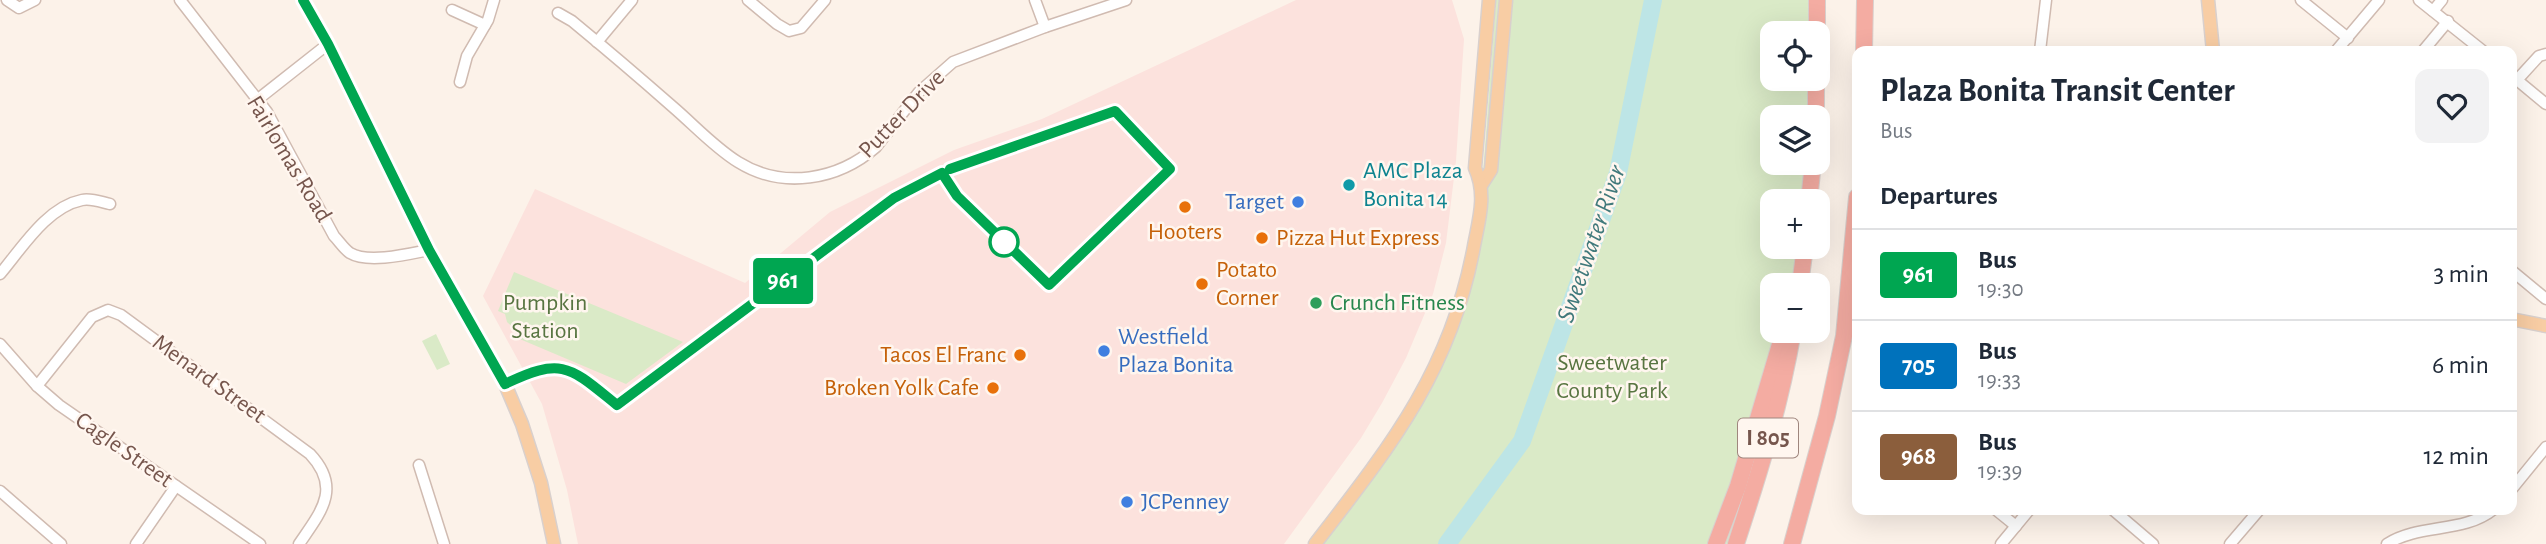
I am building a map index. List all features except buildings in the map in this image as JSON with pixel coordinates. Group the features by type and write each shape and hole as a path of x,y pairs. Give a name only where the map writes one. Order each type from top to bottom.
{"highway":[{"path":"1817,0 1817,21"},
{"path":"1864,46 1865,0"},
{"name":"I 805","path":"1791,544 1827,416 1844,336 1852,250"},
{"path":"1716,544 1738,486 1780,343"},
{"name":"I 805","path":"1736,544 1760,469 1791,343"}],"main road":[{"path":"303,0 328,44 429,250 505,384 541,483 554,544"},
{"path":"1482,184 1475,168 1489,0"},
{"path":"1315,544 1397,435 1416,405 1446,346 1469,274 1482,184 1491,170 1506,0"},
{"path":"2208,0 2213,46"},
{"path":"2517,320 2546,327"}],"street":[{"path":"7,0 19,8 34,2"},
{"name":"Fairlomas Road","path":"180,0 267,112 334,236 349,252 357,256 381,258 429,250"},
{"path":"460,82 467,56 485,25 494,0"},
{"path":"597,42 632,0"},
{"path":"748,0 789,31 801,28 825,0"},
{"path":"1035,0 1045,27"},
{"name":"Putter Drive","path":"558,13 572,21 735,160 769,175 806,178 841,170 868,154 919,92 953,62 1126,0"},
{"path":"2041,46 2046,0"},
{"path":"2301,0 2348,38"},
{"path":"2341,46 2379,0"},
{"path":"2420,0 2477,46"},
{"path":"2432,11 2442,0"},
{"path":"452,10 485,25"},
{"path":"2427,46 2448,21"},
{"path":"257,100 328,44"},
{"path":"2517,75 2539,55 2546,54"},
{"path":"2517,80 2546,104"},
{"path":"0,274 42,225 63,208 86,199 110,204"},
{"path":"2517,275 2546,299"},
{"name":"Menard Street","path":"37,386 92,317 108,310 121,315 227,391 321,465 326,478 325,502 299,544"},
{"name":"Cagle Street","path":"0,344 37,386 59,405 260,544"},
{"path":"2517,483 2546,447"},
{"path":"419,465 444,544"},
{"path":"136,544 176,486"},
{"path":"0,491 61,544"},
{"path":"2002,515 2016,526"},
{"path":"2001,544 2025,515"},
{"path":"2119,515 2153,544"},
{"path":"2230,544 2255,515"},
{"path":"2388,544 2410,533 2468,523 2483,515"}],"shaded area":[{"path":"1296,0 1452,0 1464,39 1456,161 1446,243 1433,294 1406,358 1382,403 1361,438 1284,544 578,544 567,490 542,404 483,296 535,189 745,283 830,212 954,150 1042,119"}],"green space":[{"name":"Sweetwater County Park","path":"1496,0 1817,0 1817,21 1760,21 1760,91 1816,91 1816,105 1760,105 1760,175 1812,175 1810,189 1760,189 1760,259 1804,259 1802,273 1760,273 1760,343 1793,343 1775,439 1744,544 1315,544 1431,378 1479,224"},
{"name":"Pumpkin Station","path":"514,272 683,342 626,384 515,337 516,330 507,322 505,314 498,311"},
{"path":"436,334 450,364 437,370 422,341"}],"waterway":[{"name":"Sweetwater River","path":"1447,544 1522,441 1618,173 1653,0"}],"bus line":[{"name":"961","path":"303,0 328,44 429,250 505,384 543,368 559,367 583,377 617,405 894,198 942,173 957,196 1049,285 1170,169 1115,111 950,169"}],"place":[{"name":"AMC Plaza Bonita 14","path":"1349,185"},
{"name":"Target","path":"1298,202"},
{"name":"Hooters","path":"1185,207"},
{"name":"Pizza Hut Express","path":"1262,238"},
{"name":"Potato Corner","path":"1202,284"},
{"name":"Crunch Fitness","path":"1316,303"},
{"name":"Westfield Plaza Bonita","path":"1104,351"},
{"name":"Tacos El Franc","path":"1020,355"},
{"name":"Broken Yolk Cafe","path":"993,388"},
{"name":"JCPenney","path":"1127,502"}]}
